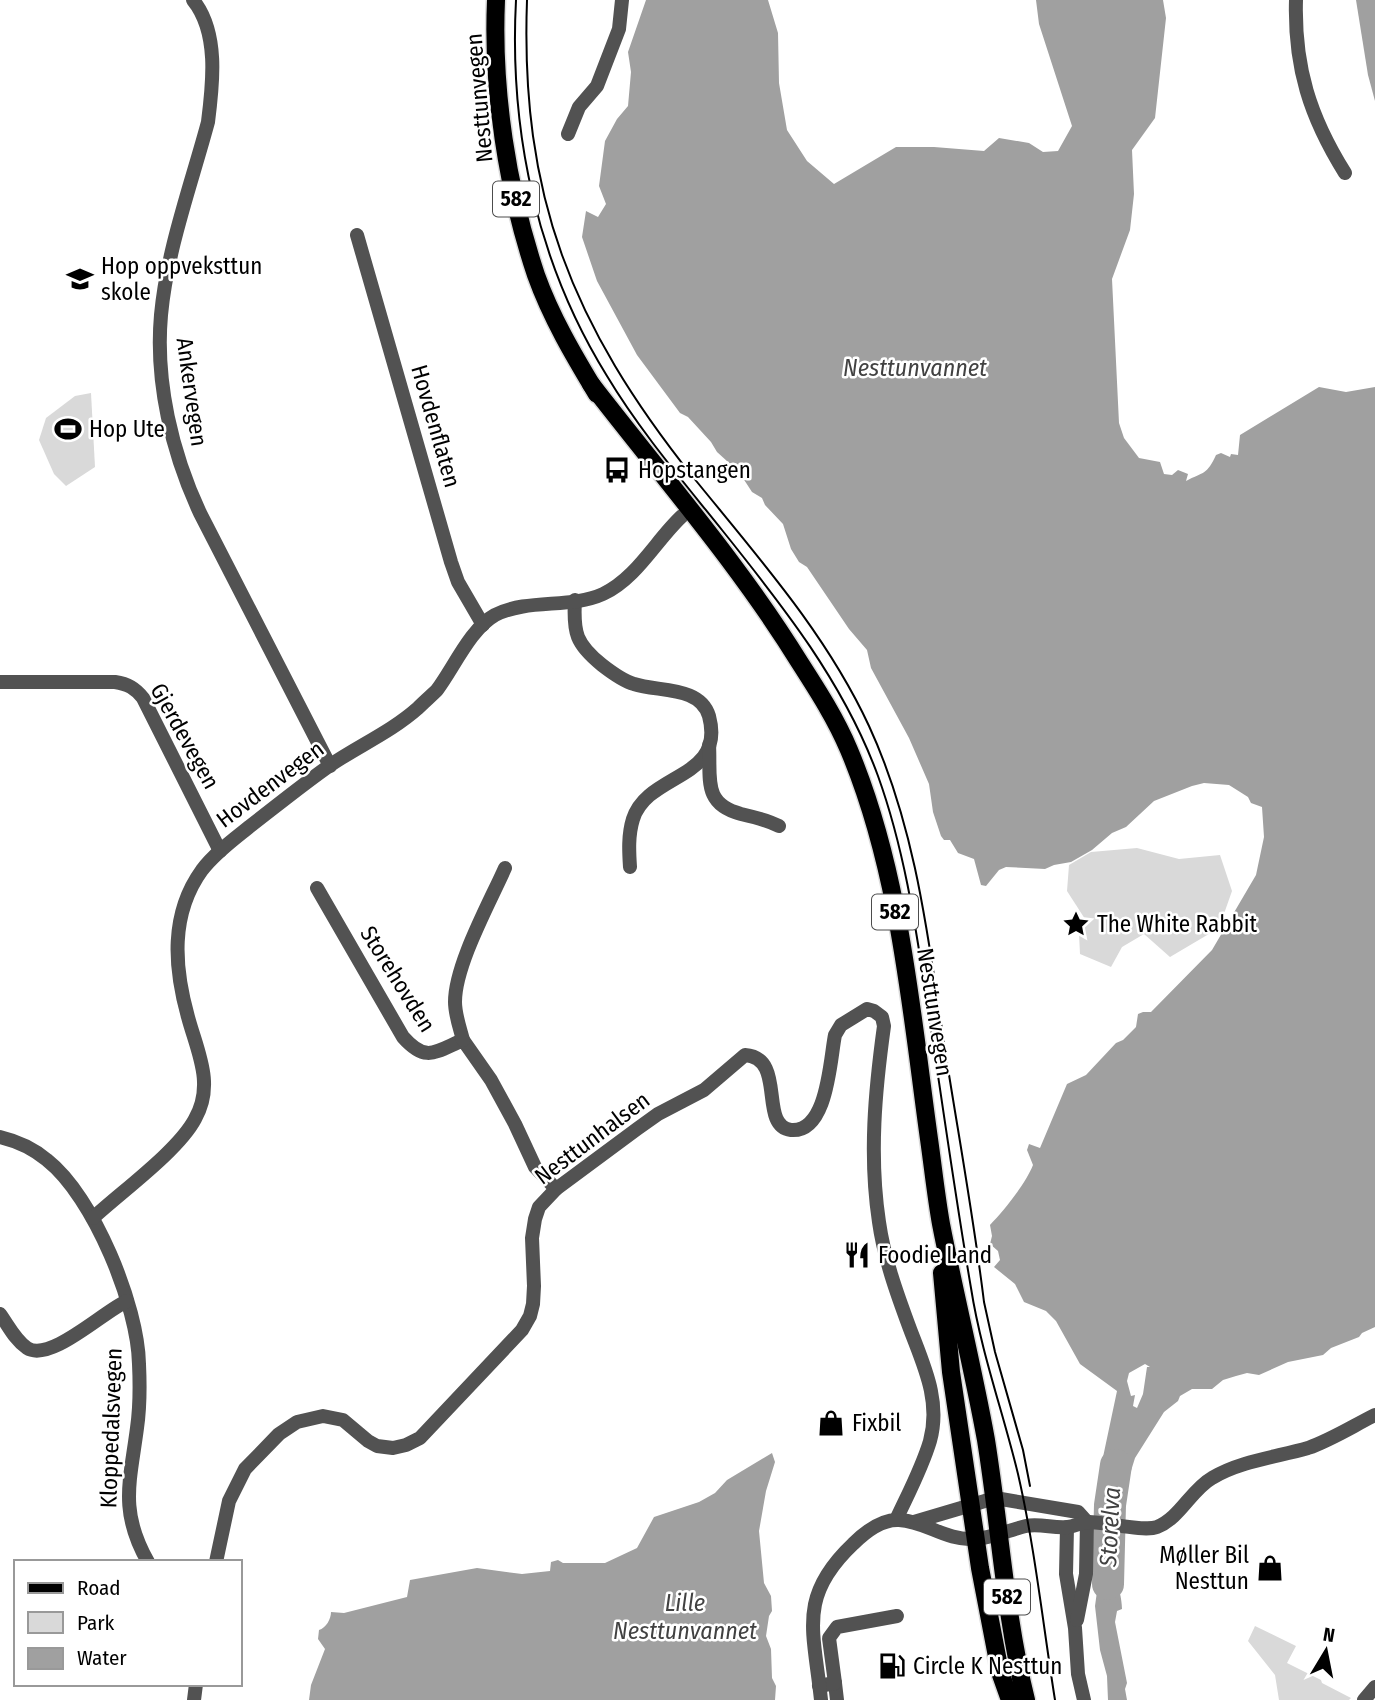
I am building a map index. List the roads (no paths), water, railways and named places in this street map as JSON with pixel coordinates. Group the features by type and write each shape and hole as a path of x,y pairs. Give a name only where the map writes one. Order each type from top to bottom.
{"main road":[{"name":"Nesttunvegen","path":"496,0 502,128 517,204 536,275 568,346 640,463 777,627"},
{"name":"Nesttunvegen","path":"592,384 736,566 777,627 831,713 848,747 878,833 897,924 941,1220 983,1426 1016,1660 1026,1700"},
{"name":"Nesttunvegen","path":"941,1220 941,1267 951,1372 975,1539 1000,1672 1010,1700"}],"street":[{"name":"Ankervegen","path":"193,0 208,28 212,64 211,99 208,122 166,277 161,315 159,348 170,425 188,488 330,765"},
{"path":"568,134 579,107 597,86 619,29 622,0"},
{"path":"1296,0 1296,33 1304,89 1330,149 1345,173"},
{"name":"Hovdenflaten","path":"357,235 451,562 458,582 483,625"},
{"name":"Hovdenvegen","path":"93,1218 173,1146 196,1118 201,1105 205,1074 178,978 176,947 178,927 194,884 203,869 220,851 330,765 402,721 417,708 436,691 483,625 493,616 521,606 601,595 615,587 682,516"},
{"path":"575,600 578,639 586,652 607,669 630,683 695,696 704,704 711,727 710,781 719,805 779,826"},
{"name":"Gjerdevegen","path":"0,682 115,682 136,689 220,851"},
{"path":"630,867 630,831 633,818 642,803 656,790 695,767 706,754 709,744"},
{"name":"Storehovden","path":"505,868 463,964 455,1002 463,1040 491,1080 516,1124 535,1167 556,1189"},
{"name":"Storehovden","path":"317,888 403,1037 415,1050 422,1053 436,1052 463,1040"},
{"name":"Nesttunhalsen","path":"216,1560 223,1522 236,1484 245,1469 279,1434 297,1422 323,1416 343,1420 377,1446 393,1448 406,1445 420,1438 442,1417 522,1330 533,1304 532,1238 535,1219 539,1207 556,1189 657,1114 704,1090 745,1055 759,1058 766,1066 779,1123 791,1130 802,1128 817,1114 822,1103 835,1035 841,1025 852,1016 867,1009 874,1010 882,1017 884,1026 874,1111 875,1186 879,1223 895,1283 928,1376 933,1404 930,1441 896,1520"},
{"name":"Kloppedalsvegen","path":"0,1137 35,1151 49,1161 81,1198 93,1218 127,1301 136,1333 139,1390 127,1499 130,1517 147,1560"},
{"path":"0,1314 27,1348 38,1352 64,1342 127,1301"},
{"path":"835,1683 820,1693 813,1626 813,1608 817,1592 845,1551 863,1534 887,1522 914,1522 946,1536 975,1539 1028,1526 1067,1527 1091,1522 1156,1528 1210,1479 1225,1471 1312,1447 1375,1415"},
{"path":"914,1522 995,1498 1078,1511 1091,1522"},
{"path":"1076,1628 1086,1574 1091,1522"},
{"path":"1067,1527 1066,1574 1076,1628 1078,1674 1084,1700"},
{"path":"837,1700 829,1638 837,1627 897,1616"},
{"path":"1364,1700 1375,1687"}],"water":[{"name":"Nesttunvannet","path":"646,0 768,0 778,33 779,83 787,130 807,161 834,184 896,147 984,151 999,138 1029,143 1043,152 1058,151 1072,126 1039,24 1036,0 1163,0 1166,18 1155,118 1132,150 1134,194 1130,230 1112,279 1119,423 1124,438 1139,458 1160,462 1164,474 1172,475 1178,470 1188,474 1186,481 1207,470 1216,455 1238,455 1240,435 1319,387 1346,392 1375,387 1375,1327 1359,1337 1331,1348 1323,1355 1288,1362 1259,1375 1247,1373 1236,1376 1223,1380 1212,1389 1192,1389 1180,1396 1178,1401 1164,1412 1135,1458 1120,1506 1102,1504 1099,1476 1117,1391 1080,1364 1056,1321 1046,1311 1024,1302 1015,1284 994,1267 1000,1260 998,1251 990,1244 990,1225 1030,1172 1033,1165 1027,1150 1029,1144 1040,1148 1067,1084 1086,1075 1116,1043 1136,1027 1138,1014 1151,1012 1212,950 1256,875 1264,837 1262,807 1251,803 1248,797 1229,785 1204,783 1192,786 1154,801 1126,827 1112,833 1092,850 1071,862 1045,869 1006,867 999,870 986,886 981,885 974,859 958,853 950,840 944,840 941,836 933,812 929,784 909,738 871,668 867,650 849,629 807,567 799,562 791,549 783,524 688,417 680,413 637,355 597,281 582,237 586,211 598,217 606,204 599,186 605,141 628,106 631,72 628,52","holes":["1145,1364 1150,1367 1147,1367 1143,1394 1137,1408 1133,1406 1135,1395 1131,1396 1127,1381 1129,1373"]},
{"path":"1356,0 1375,0 1375,101 1368,75"},
{"name":"Lille Nesttunvannet","path":"772,1453 775,1462 766,1491 759,1531 764,1583 771,1596 772,1611 766,1636 771,1649 775,1700 309,1700 311,1685 325,1649 318,1639 319,1630 328,1623 331,1612 344,1613 407,1597 410,1580 477,1568 522,1574 550,1571 551,1562 558,1560 563,1563 605,1563 637,1548 654,1517 699,1502 715,1493 727,1480"},
{"path":"1108,1543 1120,1544 1116,1552 1115,1568 1122,1609 1117,1611 1115,1622 1127,1683 1127,1700 1108,1700 1107,1676 1100,1650 1095,1606 1103,1548"}],"waterway":[{"name":"Storelva","path":"1108,1584 1110,1505 1116,1465"}],"tram line":[{"path":"516,0 517,99 523,147 533,195 562,288 607,376 647,436 767,587 830,677 864,742 887,804 903,862 914,920 975,1312 1024,1502 1055,1700"},
{"path":"527,0 527,71 533,136 545,197 562,255 585,311 615,366 651,421 789,596 832,659 869,726 899,806 927,930 984,1302 1030,1486"}],"place":[{"name":"Hop oppveksttun skole","path":"80,279"},
{"name":"Hop Ute","path":"68,429"},
{"name":"Hopstangen","path":"617,470"},
{"name":"The White Rabbit","path":"1076,924"},
{"name":"Foodie Land","path":"857,1255"},
{"name":"Fixbil","path":"831,1423"},
{"name":"Møller Bil Nesttun","path":"1270,1568"},
{"name":"Circle K Nesttun","path":"892,1666"}]}
